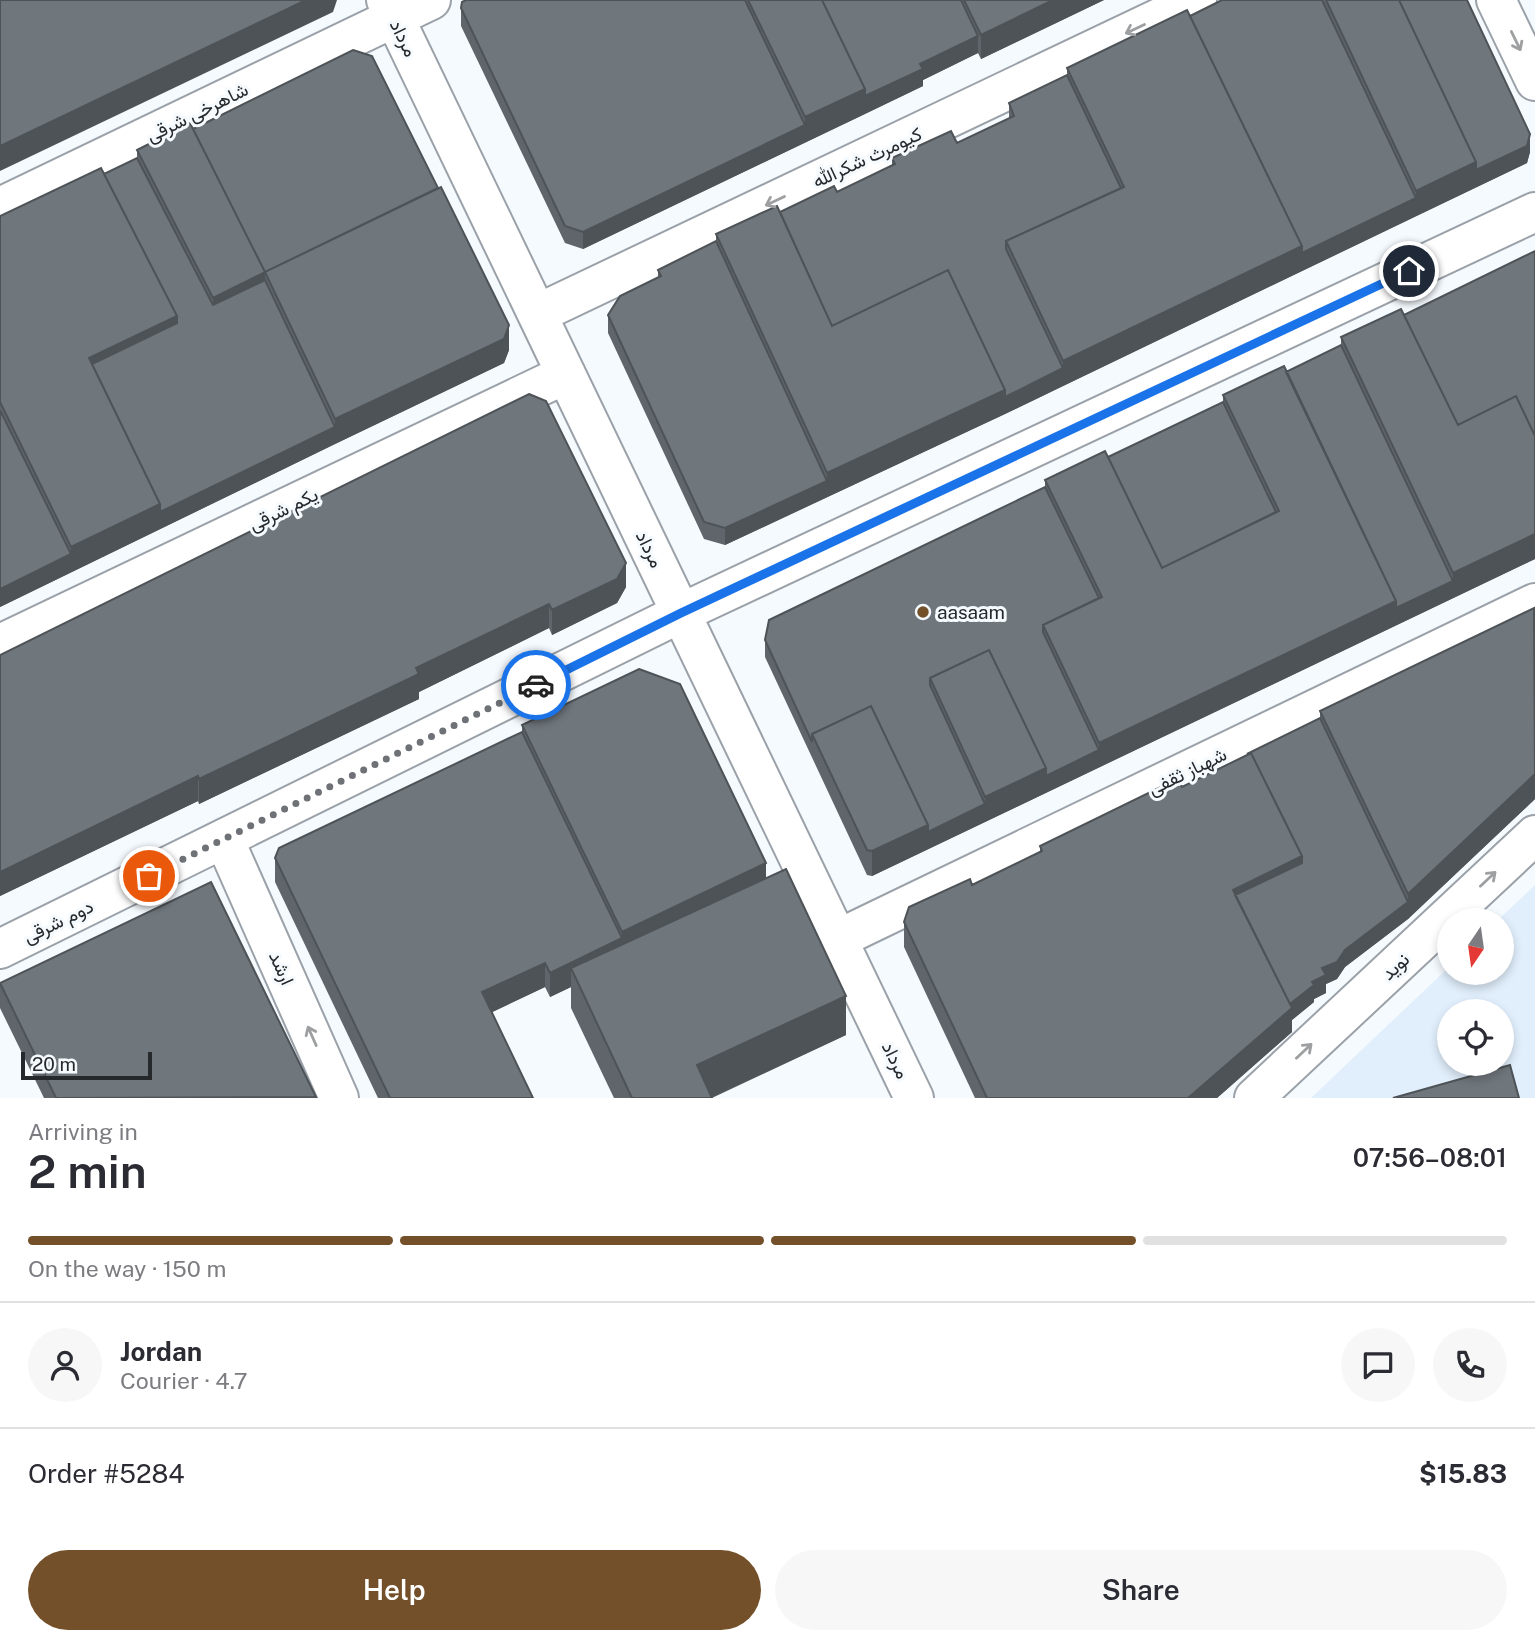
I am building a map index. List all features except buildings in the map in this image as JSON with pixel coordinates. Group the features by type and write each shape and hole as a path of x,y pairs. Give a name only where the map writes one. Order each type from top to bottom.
{"street":[{"name":"شاهرخی شرقی","path":"0,207 390,9 431,0"},
{"name":"کیومرث شکرالله","path":"537,314 1197,0"},
{"path":"1496,0 1535,81"},
{"name":"مرداد","path":"390,9 838,939 907,1096"},
{"name":"دوم شرقی","path":"0,950 681,613 1535,212"},
{"name":"یکم شرقی","path":"0,644 566,374"},
{"name":"شهباز ثقفی","path":"838,939 1535,603"},
{"name":"ارشد","path":"224,839 339,1098"},
{"name":"نوید","path":"1254,1098 1533,839"}],"shaded area":[{"path":"1535,885 1535,1098 1311,1098 1437,978 1437,985 1514,985 1514,908 1511,908"}],"way so far":[{"path":"149,876 536,685"}],"place":[{"name":"aasaam","path":"923,612"}],"route":[{"path":"536,685 681,613 1409,271"}]}
